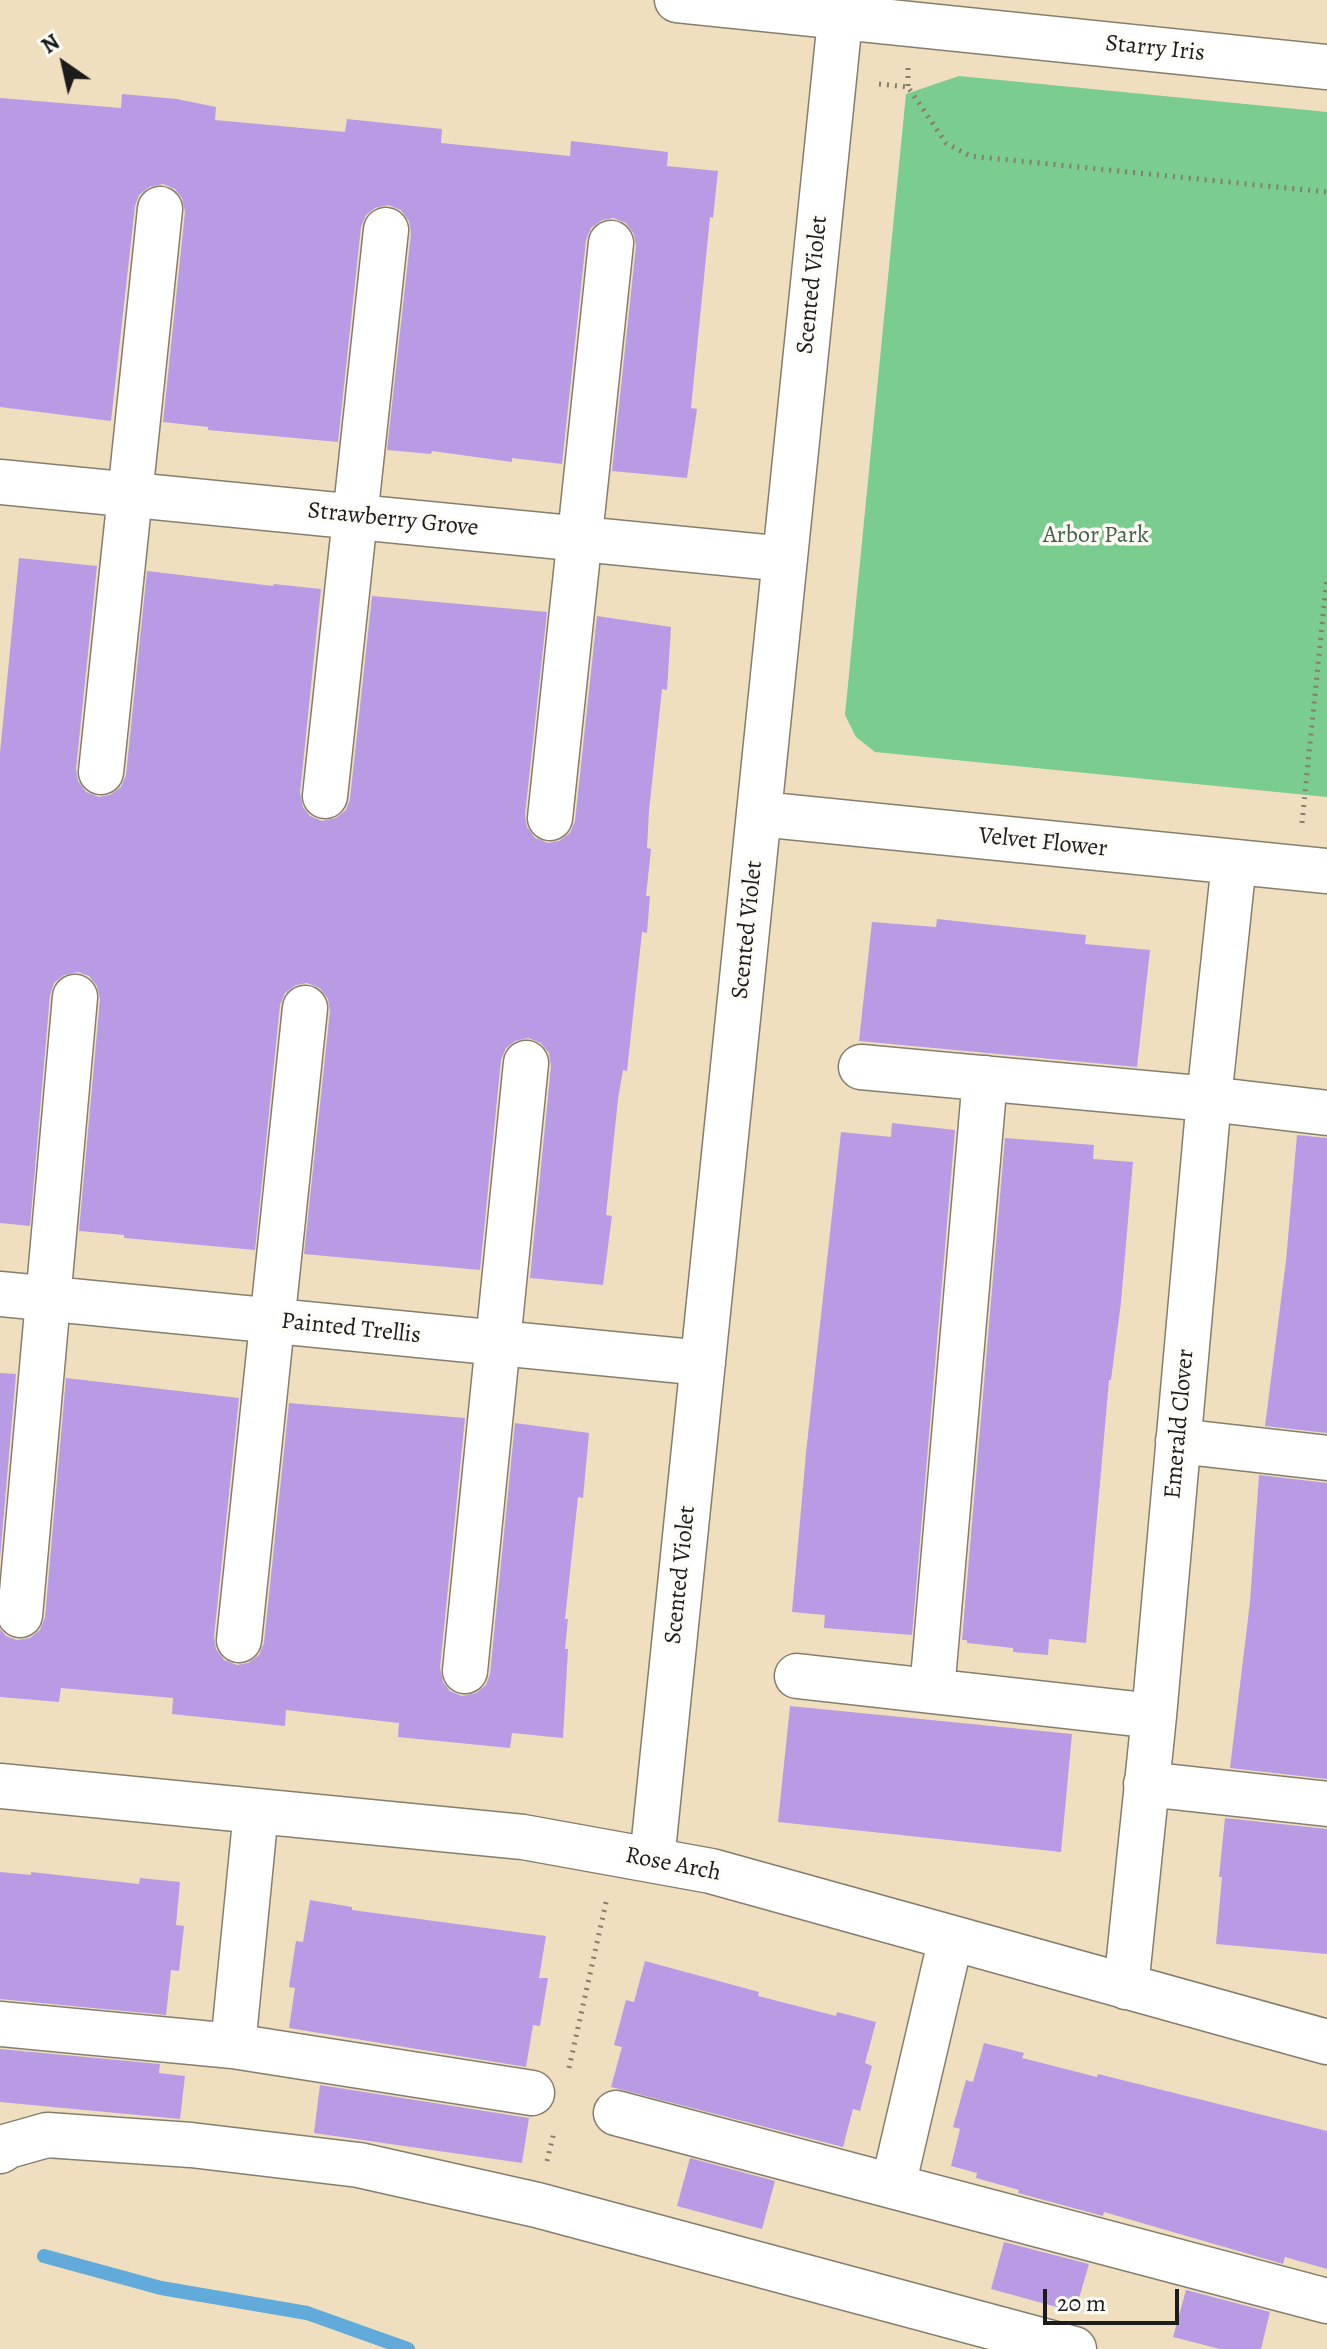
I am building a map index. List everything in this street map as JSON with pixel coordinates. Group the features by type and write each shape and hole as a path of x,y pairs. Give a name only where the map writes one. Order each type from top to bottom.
{"street":[{"name":"Starry Iris","path":"677,0 984,15 1327,67"},
{"name":"Scented Violet","path":"635,1857 703,1363 841,9"},
{"path":"101,772 160,209"},
{"path":"325,796 386,230"},
{"path":"550,818 611,243"},
{"name":"Strawberry Grove","path":"0,482 785,559"},
{"name":"Velvet Flower","path":"760,814 1312,870"},
{"name":"Emerald Clover","path":"1126,1987 1234,862"},
{"path":"20,1615 75,997"},
{"path":"239,1640 305,1008"},
{"path":"465,1671 526,1063"},
{"path":"861,1067 1327,1113"},
{"path":"932,1691 985,1078"},
{"name":"Painted Trellis","path":"0,1294 703,1363"},
{"path":"1178,1441 1327,1458"},
{"path":"797,1676 1154,1716"},
{"path":"1146,1784 1327,1804"},
{"name":"Rose Arch","path":"0,1786 523,1837 711,1871 1327,2042"},
{"path":"233,2046 256,1811"},
{"path":"893,2186 951,1938"},
{"path":"0,2024 233,2046 543,2111"},
{"path":"616,2113 1327,2301"},
{"path":"0,2151 47,2135 191,2145 359,2165 537,2205 1074,2349"}],"path":[{"path":"834,79 908,87 946,143 970,156 1327,192"},
{"path":"1312,870 1327,576"},
{"path":"569,2068 635,1857"},
{"path":"537,2205 543,2111"}],"green space":[{"name":"Arbor Park","path":"959,76 1327,112 1327,797 875,752 856,737 845,715 906,94"}],"building":[{"path":"122,94 177,99 216,107 215,120 345,132 347,119 442,129 441,143 570,156 571,141 668,152 667,166 718,171 713,218 710,217 691,408 697,409 687,478 612,471 636,246 634,234 626,223 613,218 602,220 591,228 586,240 562,464 512,458 512,462 432,451 431,454 387,450 411,233 409,221 401,210 388,205 375,208 366,215 361,227 338,442 208,430 208,427 163,422 185,212 182,198 175,189 163,184 149,187 139,195 135,206 111,421 0,407 0,98 121,108"},
{"path":"19,558 97,566 76,769 78,781 86,792 99,797 110,795 121,787 126,775 147,571 321,589 300,793 303,807 310,816 322,821 336,818 346,810 350,799 372,596 547,612 525,815 527,827 535,838 548,843 559,841 570,833 575,821 597,616 671,627 667,690 662,689 649,811 647,848 651,849 646,896 650,896 647,933 642,932 627,1071 623,1070 618,1099 606,1215 612,1216 603,1285 530,1278 551,1066 549,1053 541,1043 528,1038 515,1041 506,1048 501,1060 480,1270 304,1254 330,1011 328,999 320,988 307,983 296,985 285,993 280,1005 255,1250 79,1231 100,999 97,986 89,976 78,972 64,975 54,983 50,995 30,1226 0,1223 0,753"},
{"path":"937,919 1086,935 1085,944 1150,950 1137,1067 859,1041 872,922 936,927"},
{"path":"892,1123 955,1130 912,1635 824,1628 825,1615 792,1612 841,1132 891,1137"},
{"path":"1297,1135 1327,1138 1327,1433 1265,1426 1286,1261"},
{"path":"1005,1138 1094,1145 1093,1159 1133,1162 1121,1302 1109,1380 1086,1643 1049,1639 1048,1655 1013,1652 1013,1648 962,1640"},
{"path":"0,1373 16,1374 0,1558"},
{"path":"66,1378 239,1398 214,1637 216,1649 224,1660 237,1665 248,1663 259,1655 264,1643 289,1403 465,1418 440,1668 443,1682 450,1691 462,1696 476,1693 486,1685 490,1674 515,1423 589,1433 583,1498 578,1497 565,1619 568,1619 565,1649 568,1649 563,1738 512,1733 510,1748 398,1737 399,1723 286,1710 285,1726 172,1714 173,1698 61,1688 59,1702 0,1697 0,1629 6,1636 17,1640 30,1638 40,1630 45,1617"},
{"path":"1259,1475 1327,1483 1327,1779 1230,1768 1250,1602"},
{"path":"790,1706 1072,1734 1061,1852 778,1822"},
{"path":"1225,1818 1327,1829 1327,1954 1216,1944"},
{"path":"0,1872 31,1875 31,1872 139,1884 140,1878 180,1882 176,1925 184,1926 179,1971 171,1970 166,2015 0,1999"},
{"path":"310,1900 352,1907 352,1910 546,1936 539,1978 548,1978 540,2026 533,2025 526,2067 289,2028 295,1988 289,1987 296,1941 303,1942"},
{"path":"645,1961 759,1992 758,1996 836,2016 837,2012 876,2022 865,2063 872,2066 860,2111 853,2109 843,2147 611,2087 622,2047 614,2045 626,2000 634,2002"},
{"path":"984,2043 1024,2053 1022,2058 1327,2131 1327,2269 1285,2257 1283,2264 1104,2212 1103,2216 1018,2193 1019,2190 976,2178 977,2173 951,2166 960,2129 953,2127 966,2080 973,2082"},
{"path":"0,2049 160,2064 159,2073 185,2076 180,2119 0,2102"},
{"path":"320,2085 529,2118 522,2163 314,2133"},
{"path":"690,2158 775,2181 762,2229 677,2206"},
{"path":"1004,2242 1089,2264 1075,2312 991,2289"},
{"path":"1186,2290 1270,2312 1261,2349 1220,2349 1173,2337"}],"waterway":[{"path":"44,2256 161,2288 307,2313 408,2349"}]}
